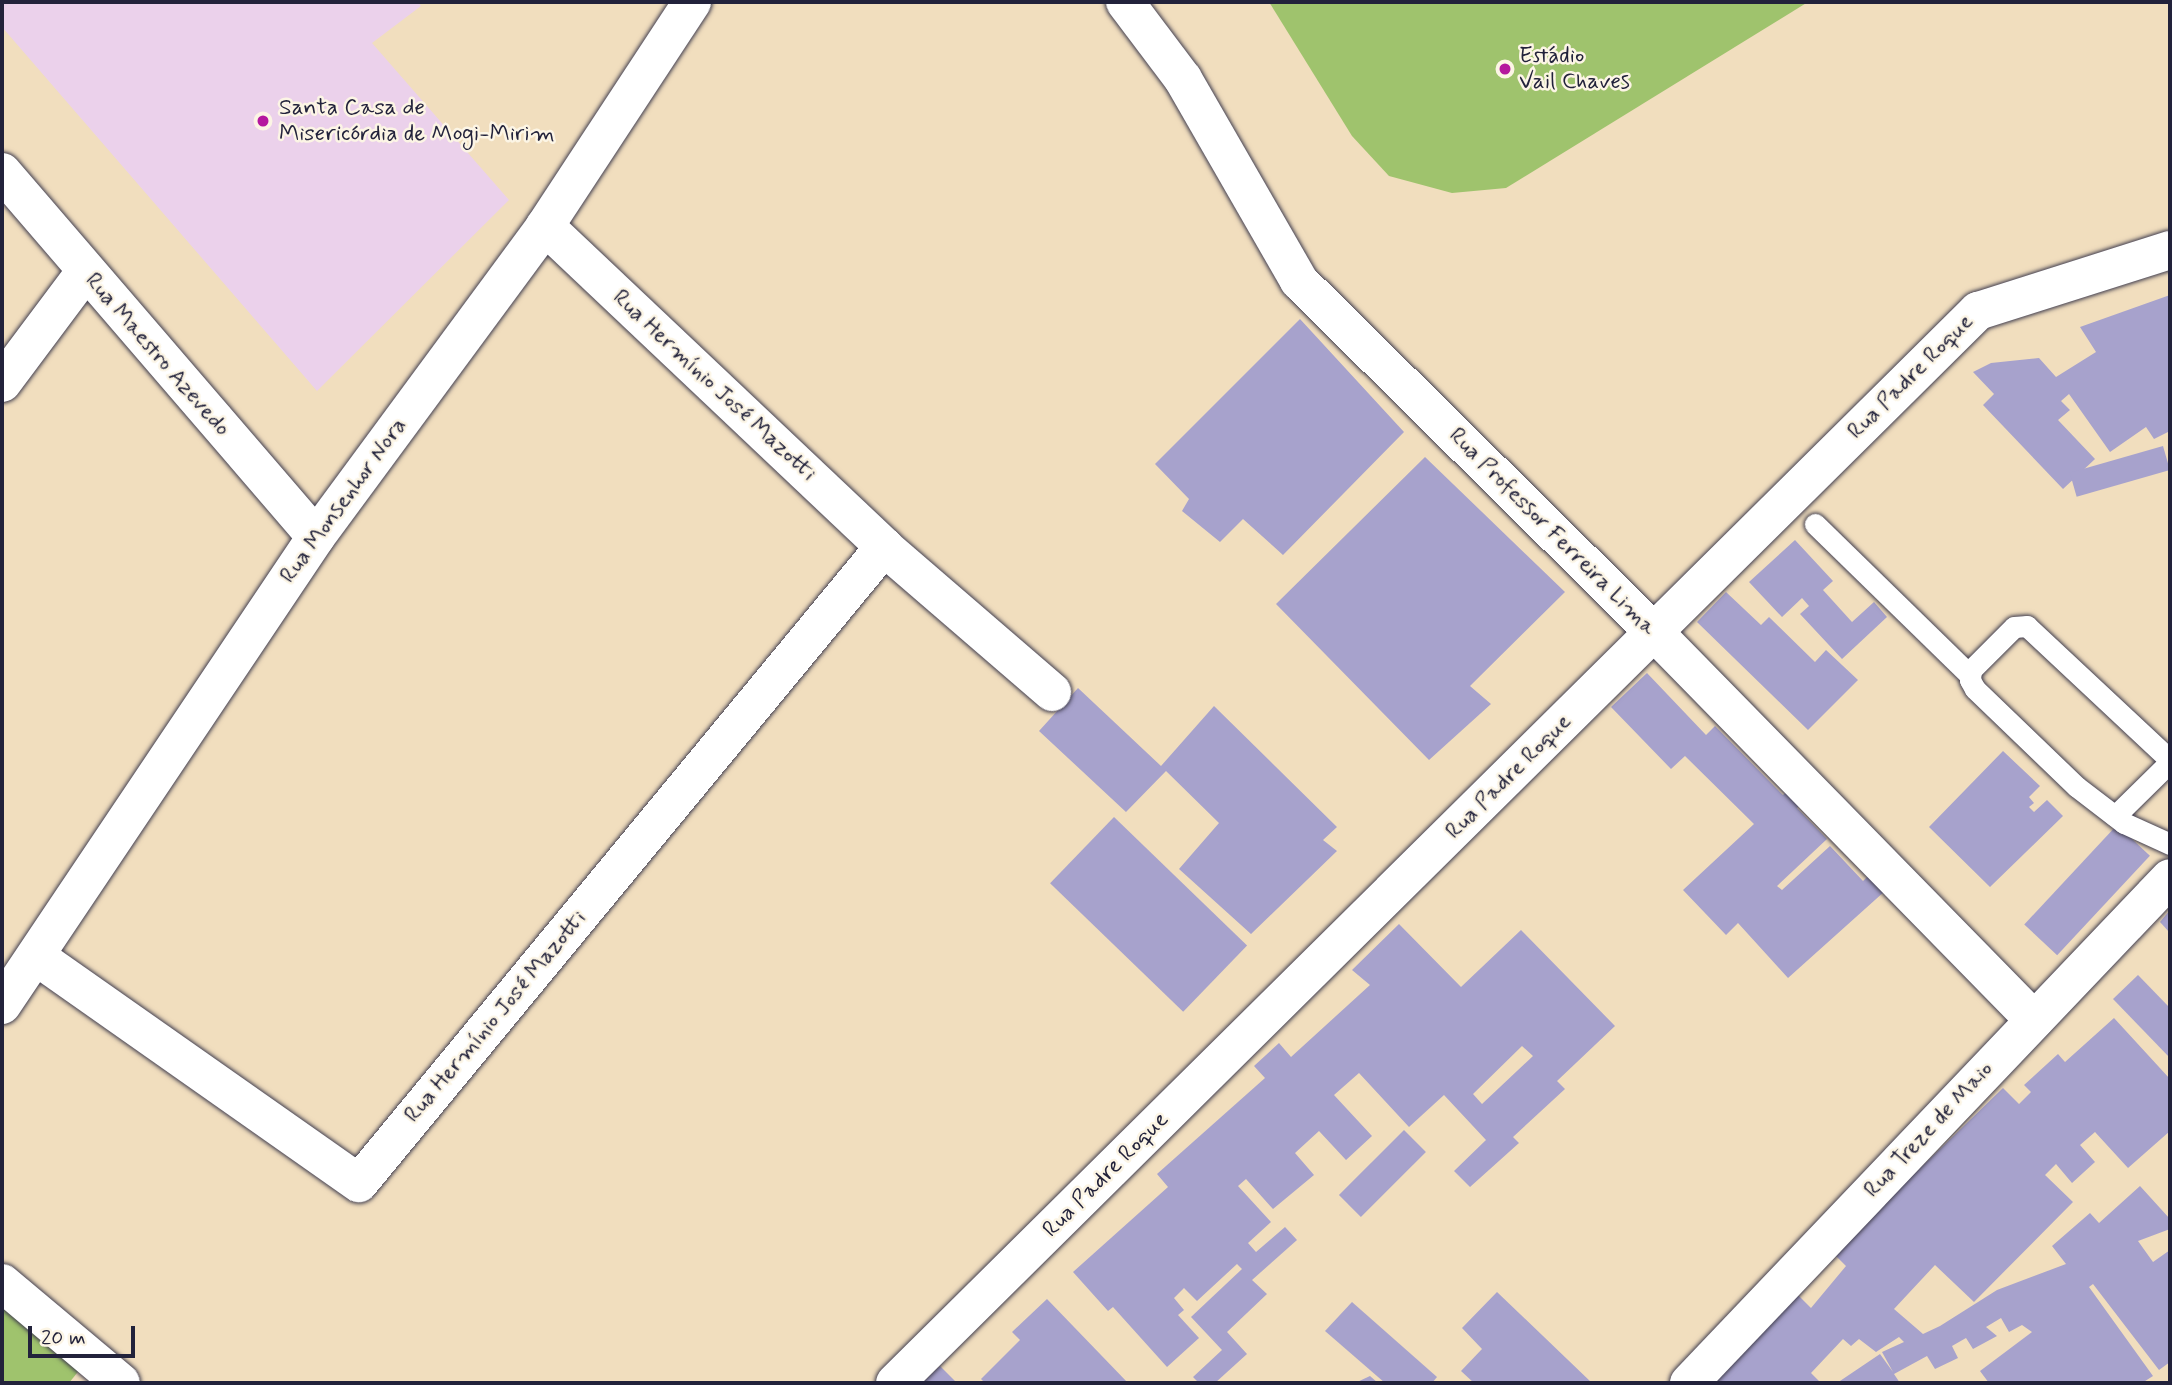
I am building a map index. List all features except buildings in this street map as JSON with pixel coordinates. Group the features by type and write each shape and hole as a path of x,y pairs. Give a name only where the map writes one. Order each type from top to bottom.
{"street":[{"name":"Rua Monsenhor Nora","path":"2,1005 37,957 316,537 545,226 692,2"},
{"name":"Rua Professor Ferreira Lima","path":"1125,2 1183,79 1299,281 1655,633 2034,1020"},
{"name":"Rua Maestro Azevedo","path":"2,172 85,272 316,537"},
{"name":"Rua Hermínio José Mazotti","path":"545,226 884,547 1052,692"},
{"name":"Rua Padre Roque","path":"895,1383 1978,311 2170,250"},
{"path":"2,383 85,272"},
{"name":"Rua Hermínio José Mazotti","path":"37,957 359,1183 884,547"},
{"name":"Rua Treze de Maio","path":"1689,1383 2170,878"},
{"path":"2,1283 100,1376"}],"lane":[{"path":"1815,524 1970,675 1975,689 2077,787 2115,816 2170,844"},
{"path":"1970,675 2004,634 2014,627 2027,626 2170,761 2115,816"}],"shaded area":[{"name":"Santa Casa de Misericórdia de Mogi-Mirim","path":"2,2 418,2 421,6 372,43 509,200 317,391 2,27"}],"green space":[{"name":"Estádio Vail Chaves","path":"1269,2 1808,2 1506,188 1452,193 1389,176 1352,136"},
{"path":"2,1296 85,1363 69,1383 2,1383"}],"place":[{"name":"Estádio Vail Chaves","path":"1505,69"},
{"name":"Santa Casa de Misericórdia de Mogi-Mirim","path":"263,121"}]}
